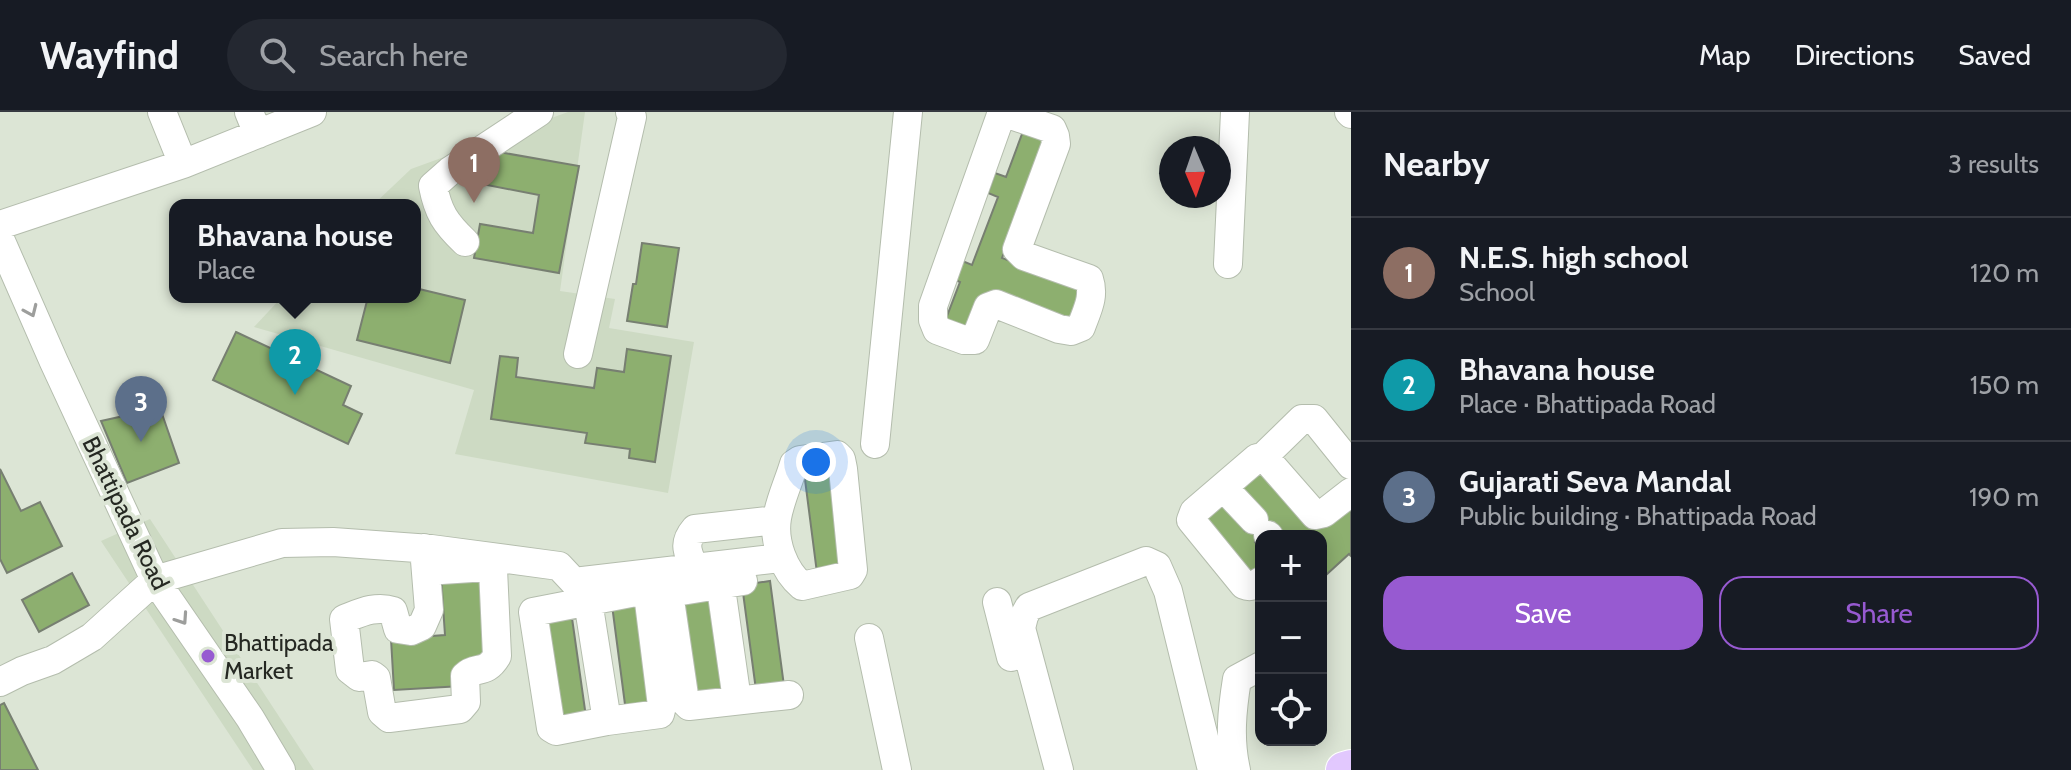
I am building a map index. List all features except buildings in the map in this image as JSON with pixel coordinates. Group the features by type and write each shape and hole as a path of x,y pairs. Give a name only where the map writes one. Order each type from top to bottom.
{"main road":[{"path":"1344,770 1351,768"}],"street":[{"path":"162,112 183,164"},
{"path":"0,225 183,164 253,123 312,112"},
{"path":"465,242 437,208 433,186 450,171 539,112"},
{"path":"578,354 632,117 630,112"},
{"path":"875,444 908,112"},
{"path":"1002,112 1052,129 1056,144 1017,249 1024,256 1089,279 1092,298 1081,327 1071,331 996,304 988,307 975,340 964,340 937,330 933,306 1002,112"},
{"path":"1228,264 1235,112"},
{"name":"Bhattipada Road","path":"0,239 155,580 250,718 281,770"},
{"path":"1255,586 1244,585 1191,520 1194,512 1257,458 1263,457 1302,419 1314,419 1351,465"},
{"path":"581,592 641,591 648,594 662,706 660,714 556,731 551,728 533,612 581,592 711,573 778,567 802,586 850,575 853,570 843,469 837,455 800,460 794,464 776,520 778,567"},
{"path":"1263,457 1315,515 1324,513 1351,492"},
{"path":"1223,487 1263,530"},
{"path":"737,700 711,573 686,547 688,537 695,529 776,520"},
{"path":"11,677 53,660 92,637 155,580 282,543 333,542 425,560 493,569 497,656 484,670 469,672 465,676 466,702 460,709 389,718 382,712 376,678 372,675 359,677 350,670 344,619 370,609 388,608 393,611 398,629 411,631 422,626 429,610 425,560"},
{"path":"425,560 559,566 581,592 607,721"},
{"path":"1059,770 1021,628 1024,616 1029,607 1055,595 1146,561 1157,566 1168,591 1212,770"},
{"path":"711,573 669,593 685,702 689,706 789,695"},
{"path":"997,602 1040,770"},
{"path":"869,638 897,770"},
{"path":"1245,762 1232,751 1231,715 1237,679 1255,669"}],"shaded area":[{"path":"568,112 585,112 560,291 615,299 609,328 694,342 668,493 455,454 474,390 254,327 276,303 421,303 421,199 379,199 411,169"},
{"name":"Bhattipada Market","path":"150,519 314,770 253,770 101,541"}],"place":[{"name":"N.E.S. high school","path":"474,203"},
{"name":"Bhavana house","path":"295,395"},
{"name":"Gujarati Seva Mandal","path":"141,442"},
{"name":"Bhattipada Market","path":"208,656"}]}
